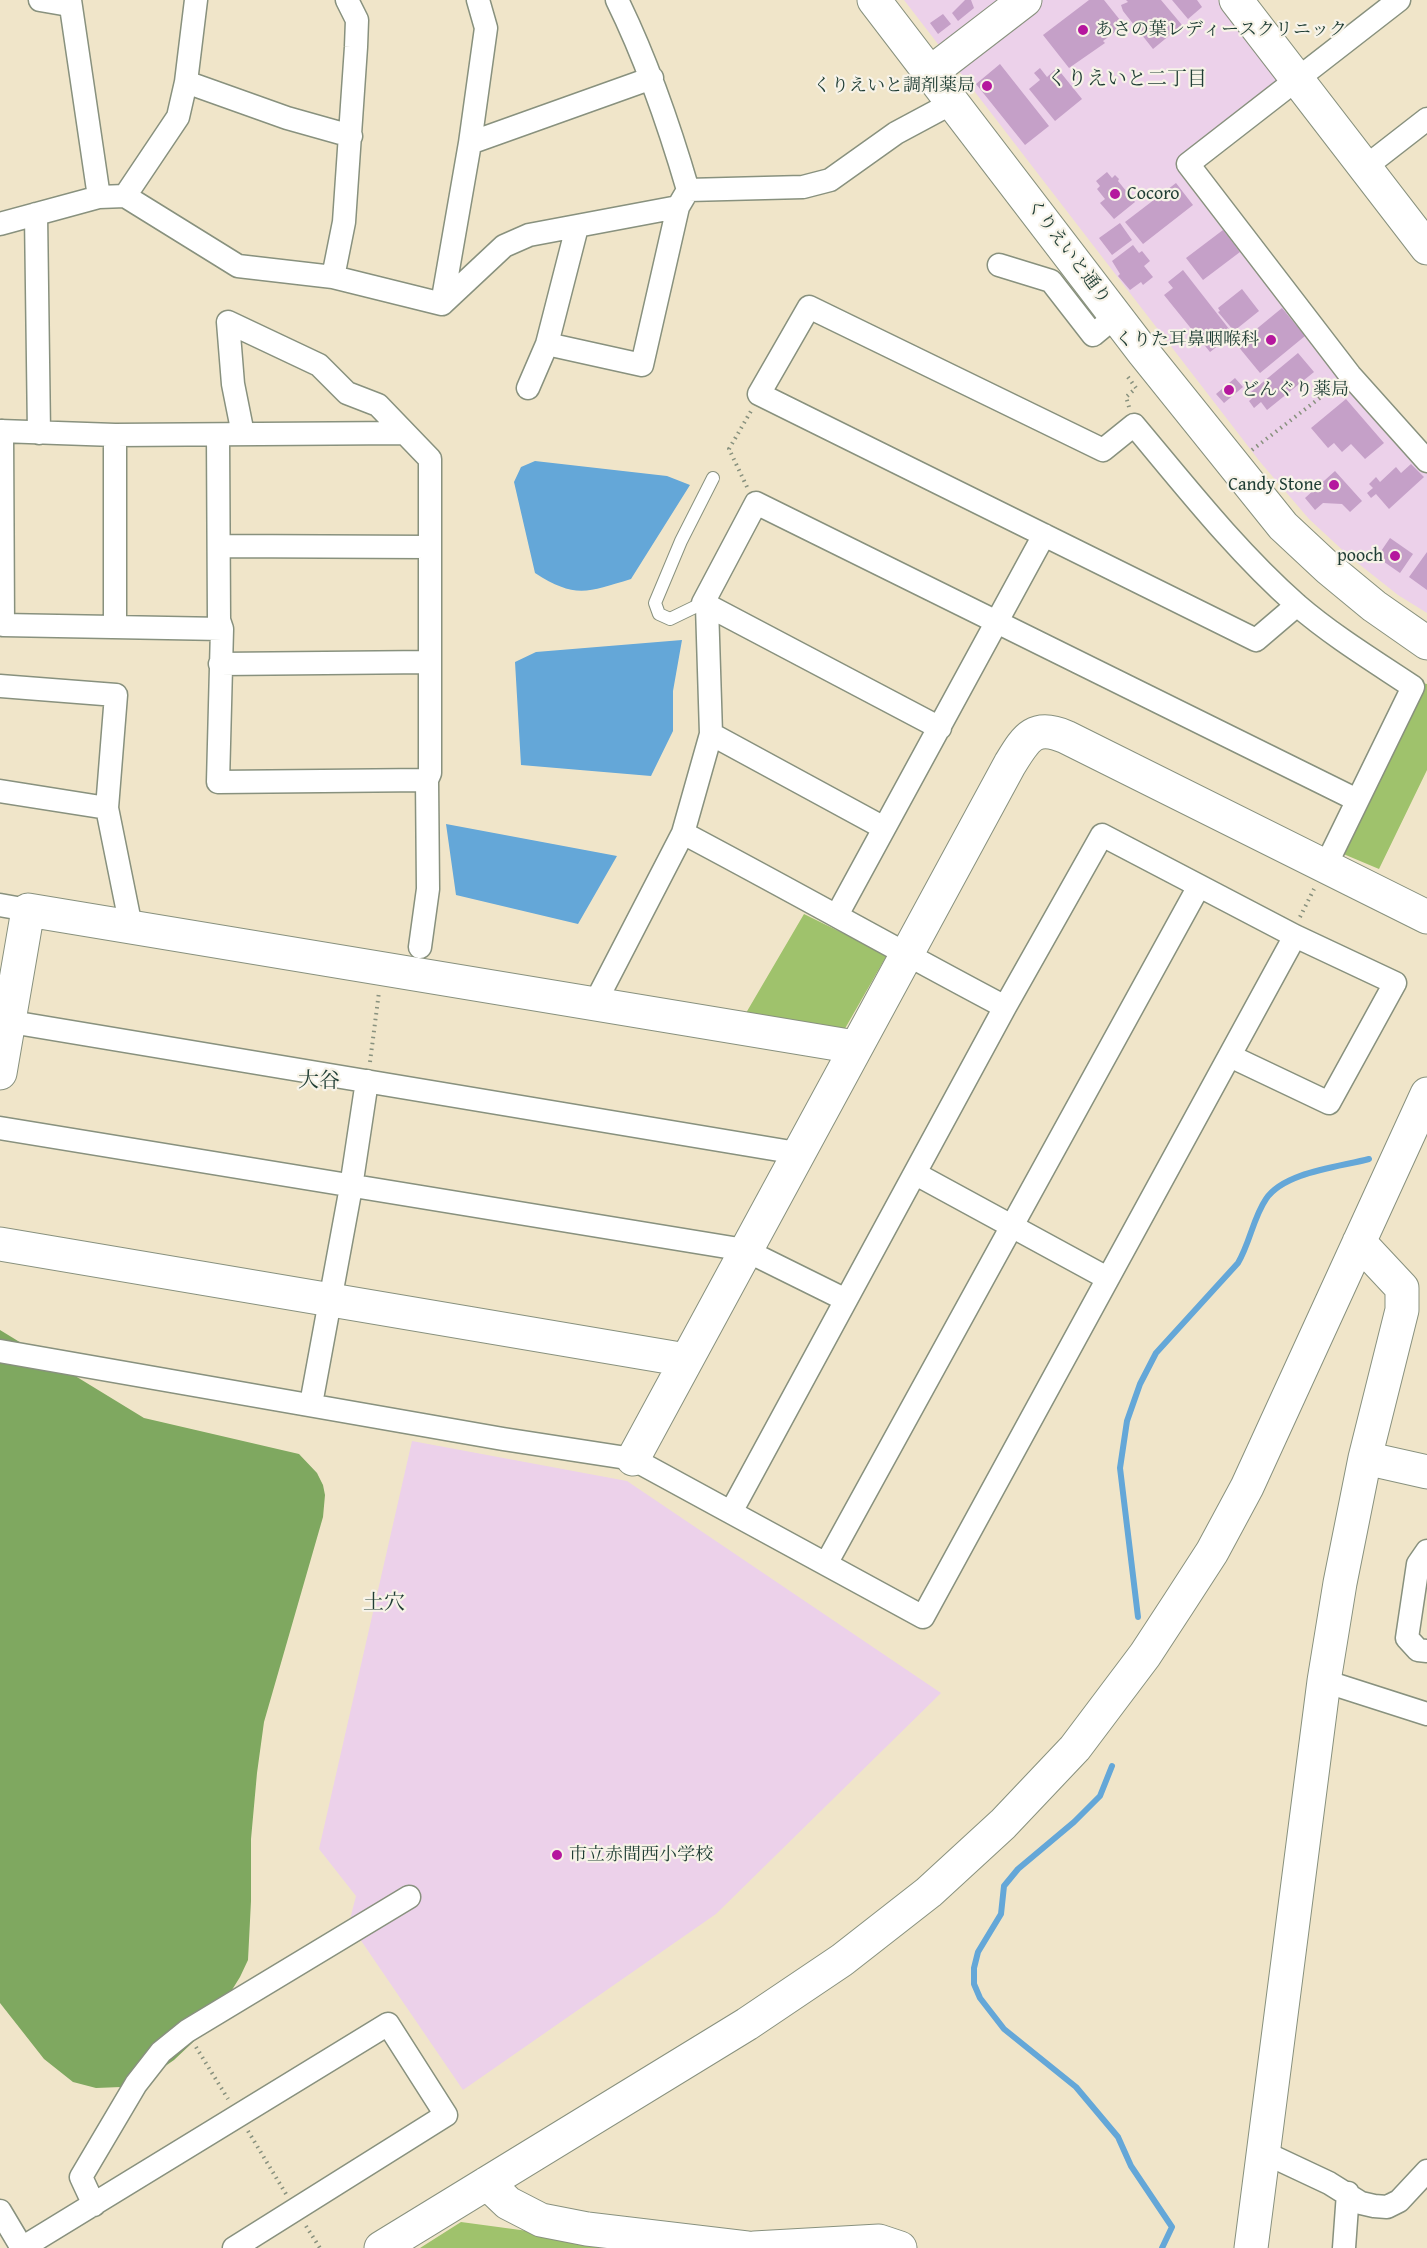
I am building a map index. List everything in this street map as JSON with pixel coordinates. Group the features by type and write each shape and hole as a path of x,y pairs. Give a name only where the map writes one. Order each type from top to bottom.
{"street":[{"path":"40,0 69,2 99,197"},
{"path":"125,196 178,117 186,82 196,0"},
{"path":"333,277 344,222 357,20 347,0"},
{"path":"442,304 470,143 486,28 478,0"},
{"path":"547,344 642,365 683,199 652,78 618,0"},
{"name":"くりえいと通り","path":"874,0 1116,316 1283,526 1328,568 1374,606 1427,644"},
{"path":"930,73 1025,0"},
{"path":"1236,0 1427,248"},
{"path":"1399,0 1188,164 1350,375 1427,461"},
{"path":"470,143 652,78"},
{"path":"186,82 287,118 351,136"},
{"path":"442,304 504,246 529,235 577,227 683,199 803,187 830,180 896,133 952,103"},
{"path":"1364,168 1427,119"},
{"path":"0,224 99,197 125,196 238,266 333,277 442,304"},
{"path":"36,214 39,433"},
{"path":"528,388 547,344 577,227"},
{"path":"999,265 1051,281 1093,334 1116,316"},
{"path":"1297,604 1256,640 759,394 809,307 1103,450 1134,425 1234,543 1297,604 1343,641 1413,687 1325,867"},
{"path":"243,434 232,384 228,322 319,365 347,393 378,405 430,459 428,889 420,947"},
{"path":"222,628 3,625 1,431 115,435 405,433"},
{"path":"115,435 115,627"},
{"path":"218,435 219,620 222,628 218,782 427,780"},
{"path":"594,1005 683,833 711,734 705,605 756,503 1357,800"},
{"path":"837,915 1044,535"},
{"path":"220,546 428,547"},
{"path":"705,605 940,728"},
{"path":"220,664 430,662"},
{"path":"0,686 116,695 107,808 131,927"},
{"path":"633,1459 1010,764 1023,742 1036,732 1053,731 1066,737 1427,917"},
{"path":"711,734 884,828"},
{"path":"0,791 107,808"},
{"path":"683,833 1005,1007"},
{"path":"731,1512 1005,1007 1102,835 1293,935 1395,983 1329,1103 1230,1056"},
{"path":"826,1564 1199,886"},
{"path":"0,1073 14,908 855,1047"},
{"path":"0,1351 504,1439 633,1459 923,1617 1230,1056 1293,935"},
{"path":"4,1021 797,1153"},
{"path":"310,1404 351,1187 367,1081"},
{"path":"381,2248 747,2024 842,1960 929,1892 1003,1824 1075,1748 1145,1655 1212,1552 1247,1487 1427,1094"},
{"path":"0,1128 745,1250 846,1300"},
{"path":"915,1174 1107,1278"},
{"path":"1251,2248 1323,1681 1365,1458 1400,1319 1402,1288 1359,1242"},
{"path":"0,1244 686,1360"},
{"path":"1365,1458 1427,1472"},
{"path":"1427,1551 1418,1564 1407,1638 1418,1650 1427,1651"},
{"path":"1323,1681 1427,1714"},
{"path":"94,2205 81,2177 136,2084 161,2052 187,2031 409,1898"},
{"path":"0,2211 22,2248 388,2024 446,2115 234,2248"},
{"path":"1263,2152 1348,2193 1361,2203 1387,2207 1399,2201 1427,2170"},
{"path":"487,2183 508,2203 541,2220 587,2229 747,2248"},
{"path":"1344,2248 1348,2193"},
{"path":"754,2248 879,2241 900,2248"}],"lane":[{"path":"705,605 670,619 659,614 655,603 681,541 713,478"}],"path":[{"path":"1134,425 1126,397 1136,388 1123,371 1144,352"},
{"path":"1233,465 1350,375"},
{"path":"756,503 749,493 729,448 756,404 759,394"},
{"path":"1293,935 1325,867"},
{"path":"367,1081 383,969"},
{"path":"187,2031 320,2248"}],"shaded area":[{"path":"904,0 1218,0 1277,76 1276,84 1176,163 1338,372 1427,473 1427,613 1398,595 1350,557 1309,519 1261,463"},
{"path":"412,1441 627,1481 941,1693 716,1914 463,2090 349,1923 356,1896 319,1849"}],"green space":[{"path":"1423,683 1427,684 1427,770 1379,869 1341,853"},
{"path":"804,914 887,955 843,1032 746,1013"},
{"path":"0,1330 144,1418 299,1454 317,1473 325,1495 323,1517 264,1722 251,1839 248,1960 209,2027 161,2069 121,2087 96,2088 73,2082 44,2059 0,2003"},
{"path":"461,2222 654,2248 420,2248"}],"water":[{"path":"535,461 667,476 690,485 631,579 592,590 572,590 561,587 535,573 514,482 521,467"},
{"path":"682,640 673,691 673,731 651,776 521,765 515,662 536,652"},
{"path":"446,824 617,856 578,924 456,895"}],"building":[{"path":"965,0 971,0 974,8 958,21 952,13"},
{"name":"あさの葉レディースクリニック","path":"1089,0 1104,0 1124,25 1103,41 1105,43 1069,68 1043,35"},
{"path":"1126,0 1161,0 1182,25 1153,49 1123,11 1121,5 1128,2"},
{"path":"1172,0 1197,0 1202,7 1188,19"},
{"path":"943,14 951,24 938,34 930,23"},
{"path":"1000,64 1049,126 1025,145 976,84"},
{"path":"1040,68 1047,77 1057,68 1082,99 1055,121 1029,89 1040,80 1034,73"},
{"name":"Cocoro","path":"1107,172 1112,178 1115,175 1119,179 1118,181 1135,202 1114,219 1100,203 1105,199 1097,189 1100,186 1096,181"},
{"path":"1176,183 1193,205 1143,244 1125,222"},
{"path":"1120,223 1132,240 1112,255 1099,238"},
{"path":"1223,230 1240,252 1203,280 1186,258"},
{"path":"1133,245 1150,261 1144,266 1153,277 1143,285 1141,282 1130,290 1118,276 1120,274 1112,261"},
{"path":"1183,270 1233,334 1210,352 1164,295 1173,288 1168,282"},
{"path":"1242,289 1259,311 1234,331 1218,312 1220,311 1218,308"},
{"name":"くりた耳鼻咽喉科","path":"1282,308 1305,336 1260,373 1237,345"},
{"path":"1298,353 1314,372 1267,410 1261,402 1254,408 1249,401 1255,396 1251,392"},
{"name":"どんぐり薬局","path":"1235,378 1243,387 1224,403 1216,394"},
{"path":"1346,399 1384,443 1365,459 1351,444 1342,452 1334,443 1328,448 1311,428"},
{"path":"1411,464 1424,477 1389,509 1376,494 1371,498 1367,493 1373,488 1369,484 1376,477 1380,482 1396,467 1401,473"},
{"name":"Candy Stone","path":"1335,471 1362,501 1350,512 1342,504 1323,503 1315,510 1305,498"},
{"name":"pooch","path":"1390,538 1413,554 1400,573 1377,557"},
{"path":"1427,552 1427,590 1409,577"}],"waterway":[{"path":"1138,1617 1120,1468 1127,1421 1140,1384 1156,1353 1238,1263 1262,1206 1274,1190 1285,1182 1313,1172 1369,1159"},
{"path":"1112,1766 1100,1796 1074,1822 1018,1869 1004,1886 1001,1914 978,1952 974,1968 974,1984 980,1998 1004,2029 1076,2087 1118,2137 1131,2166 1172,2227 1162,2248"}],"place":[{"name":"あさの葉レディースクリニック","path":"1083,30"},
{"name":"くりえいと調剤薬局","path":"987,86"},
{"name":"Cocoro","path":"1115,194"},
{"name":"くりた耳鼻咽喉科","path":"1271,340"},
{"name":"どんぐり薬局","path":"1229,390"},
{"name":"Candy Stone","path":"1334,485"},
{"name":"pooch","path":"1395,556"},
{"name":"市立赤間西小学校","path":"557,1855"}],"district":[{"name":"くりえいと二丁目","path":"1127,80"},
{"name":"大谷","path":"319,1082"},
{"name":"土穴","path":"384,1604"}]}
